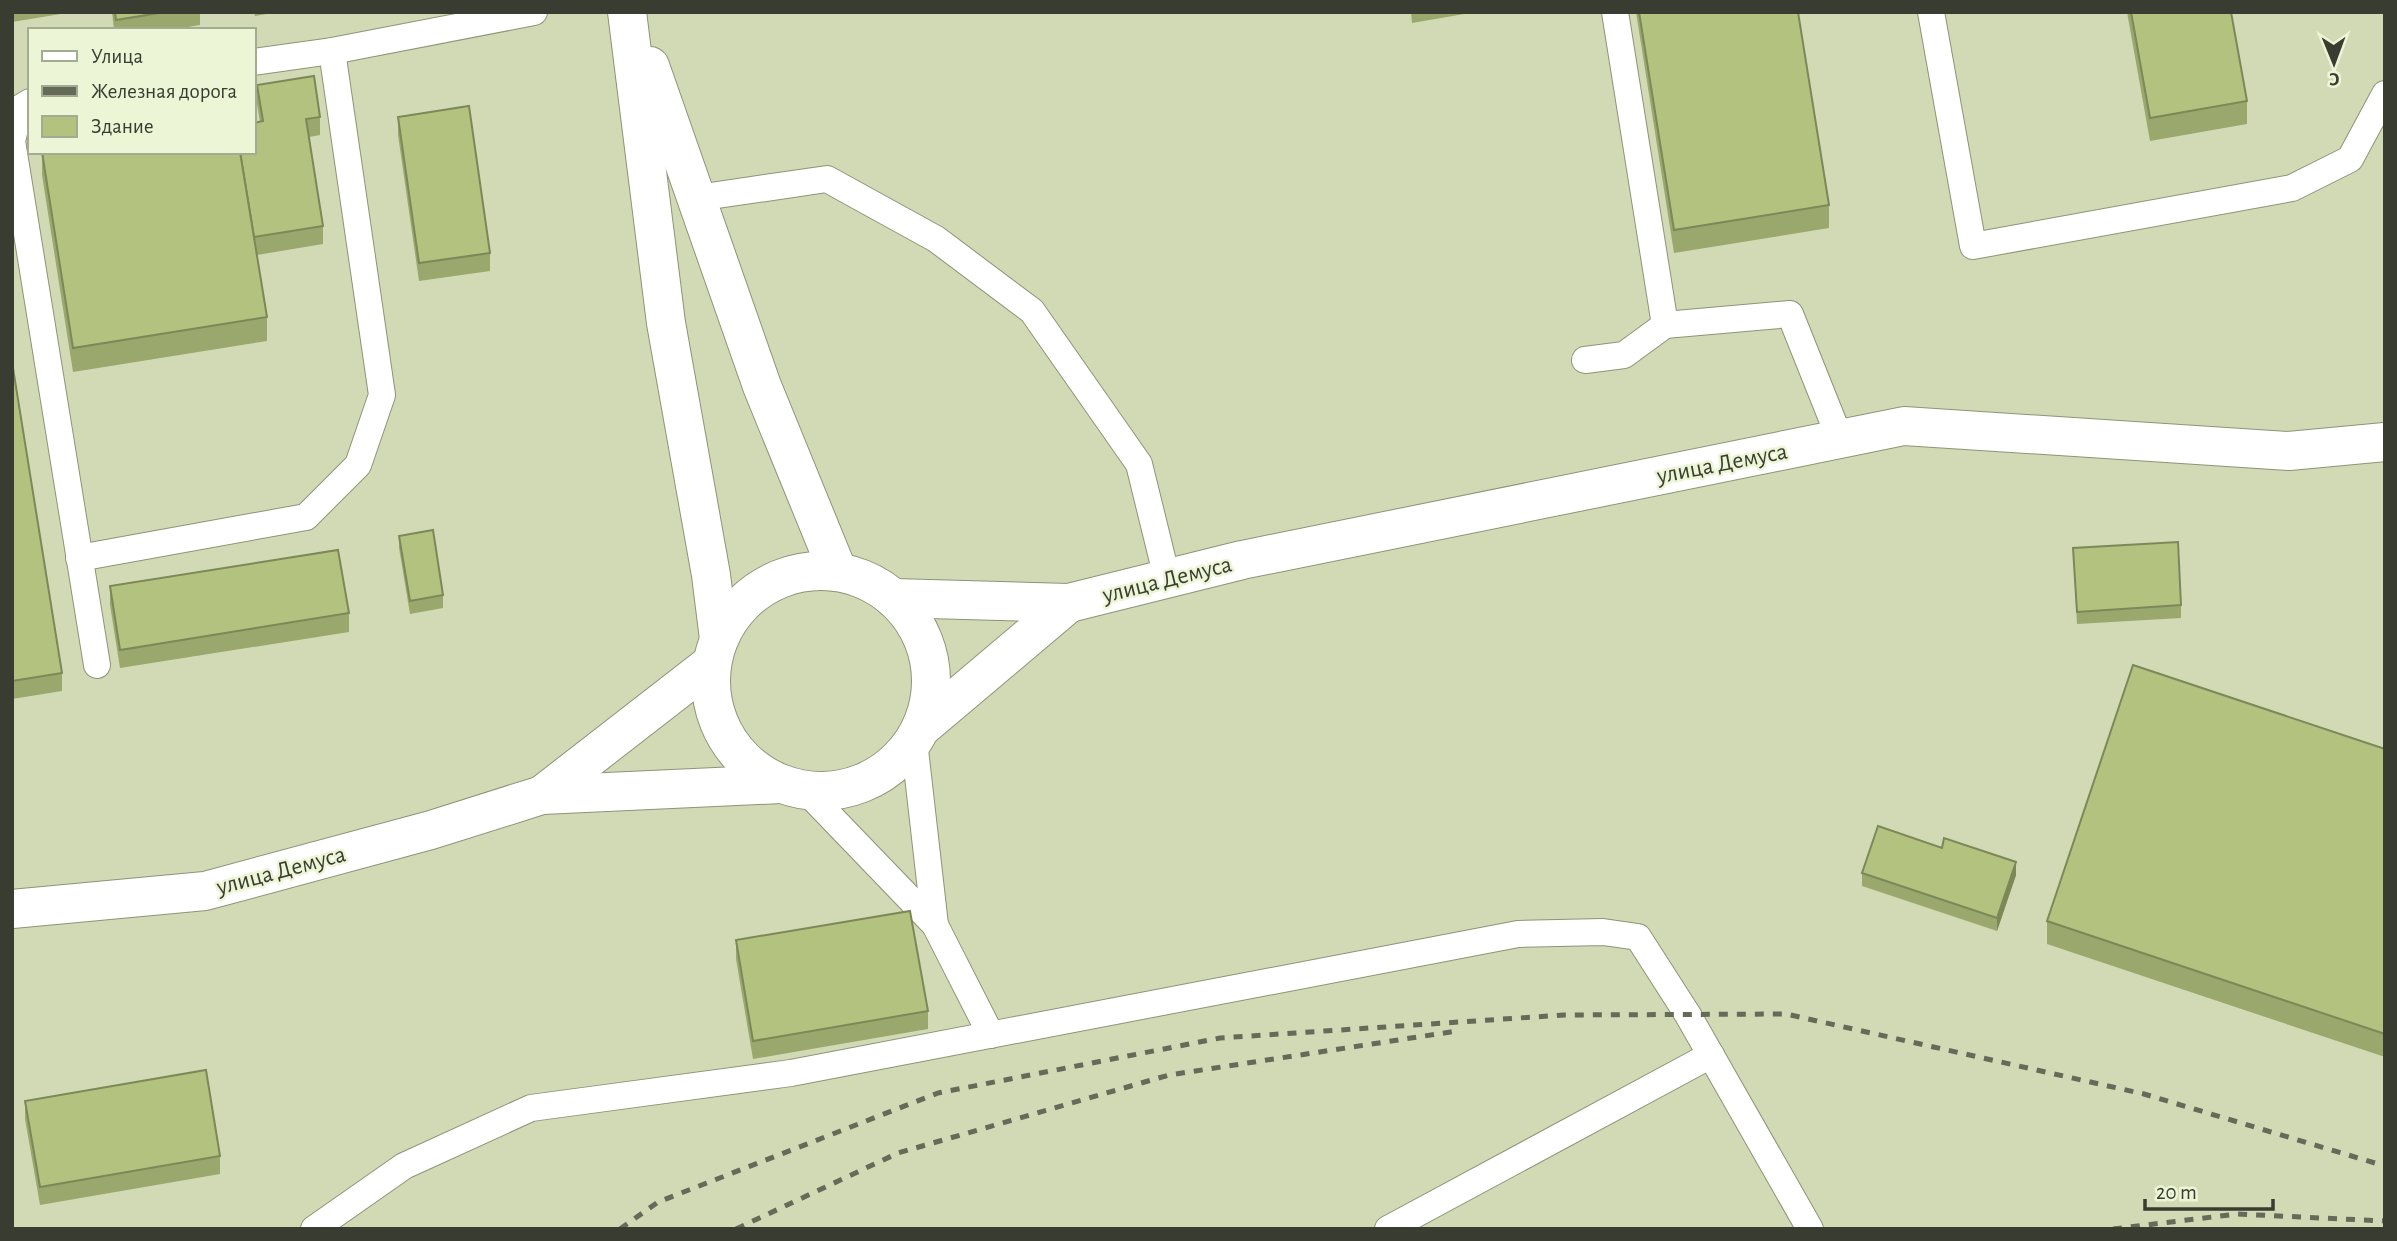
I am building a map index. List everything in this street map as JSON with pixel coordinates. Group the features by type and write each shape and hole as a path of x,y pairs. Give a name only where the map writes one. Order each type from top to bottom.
{"street":[{"path":"629,12 762,386 838,572"},
{"path":"629,12 666,323 711,575 715,651 711,689 715,713 725,736 740,756 759,772 793,787"},
{"name":"улица Демуса","path":"1069,603 1241,560 1904,426 2289,451 2385,442"},
{"path":"814,571 838,572 862,579 884,590 902,606 916,625 927,648 931,696 925,720 898,761 878,776 855,786 830,791 793,787 542,794 715,651 731,617 747,599 767,585 790,575 814,571"},
{"path":"893,598 1069,603"},
{"path":"917,734 1069,603"},
{"name":"улица Демуса","path":"12,909 205,891 431,830 542,794"}],"lane":[{"path":"256,62 332,51 534,12"},
{"path":"1615,12 1665,325"},
{"path":"1931,12 1973,246 2292,188 2350,159 2385,94"},
{"path":"79,558 306,517 358,465 382,395 332,51"},
{"path":"28,103 20,108 12,141 97,665"},
{"path":"696,198 827,179 936,239 1032,311 1139,464 1167,578"},
{"path":"1585,360 1624,355 1665,325 1790,314 1840,439"},
{"path":"917,734 935,925"},
{"path":"793,787 935,925 990,1035"},
{"path":"314,1229 404,1166 531,1108 791,1073 1518,934 1603,932 1638,937 1711,1055 1810,1229"},
{"path":"1388,1229 1711,1055"}],"shaded area":[{"path":"12,12 2385,12 2385,1229 12,1229"}],"building":[{"path":"115,12 165,12 116,20"},
{"path":"1639,12 1798,12 1829,205 1674,230"},
{"path":"2131,12 2231,12 2247,101 2150,118"},
{"path":"314,76 320,117 306,119 323,226 254,237 240,154 256,154 256,123 263,121 257,85"},
{"path":"469,106 490,253 419,263 398,117"},
{"path":"42,154 240,154 267,317 73,348"},
{"path":"12,362 62,673 12,681"},
{"path":"433,530 443,595 410,601 399,536"},
{"path":"2178,542 2181,605 2077,612 2073,548"},
{"path":"338,550 349,613 120,650 110,586"},
{"path":"2133,665 2385,749 2385,1034 2047,921"},
{"path":"1878,826 1942,848 1944,838 2016,862 1997,918 1862,873"},
{"path":"910,911 928,1011 753,1041 736,940"},
{"path":"206,1070 220,1156 40,1187 25,1101"}],"railway":[{"path":"620,1229 658,1202 938,1093 1220,1038 1564,1015 1786,1014 2144,1094 2385,1166"},
{"path":"736,1229 898,1153 1169,1075 1457,1031"},
{"path":"2113,1229 2237,1214 2385,1221"}]}
